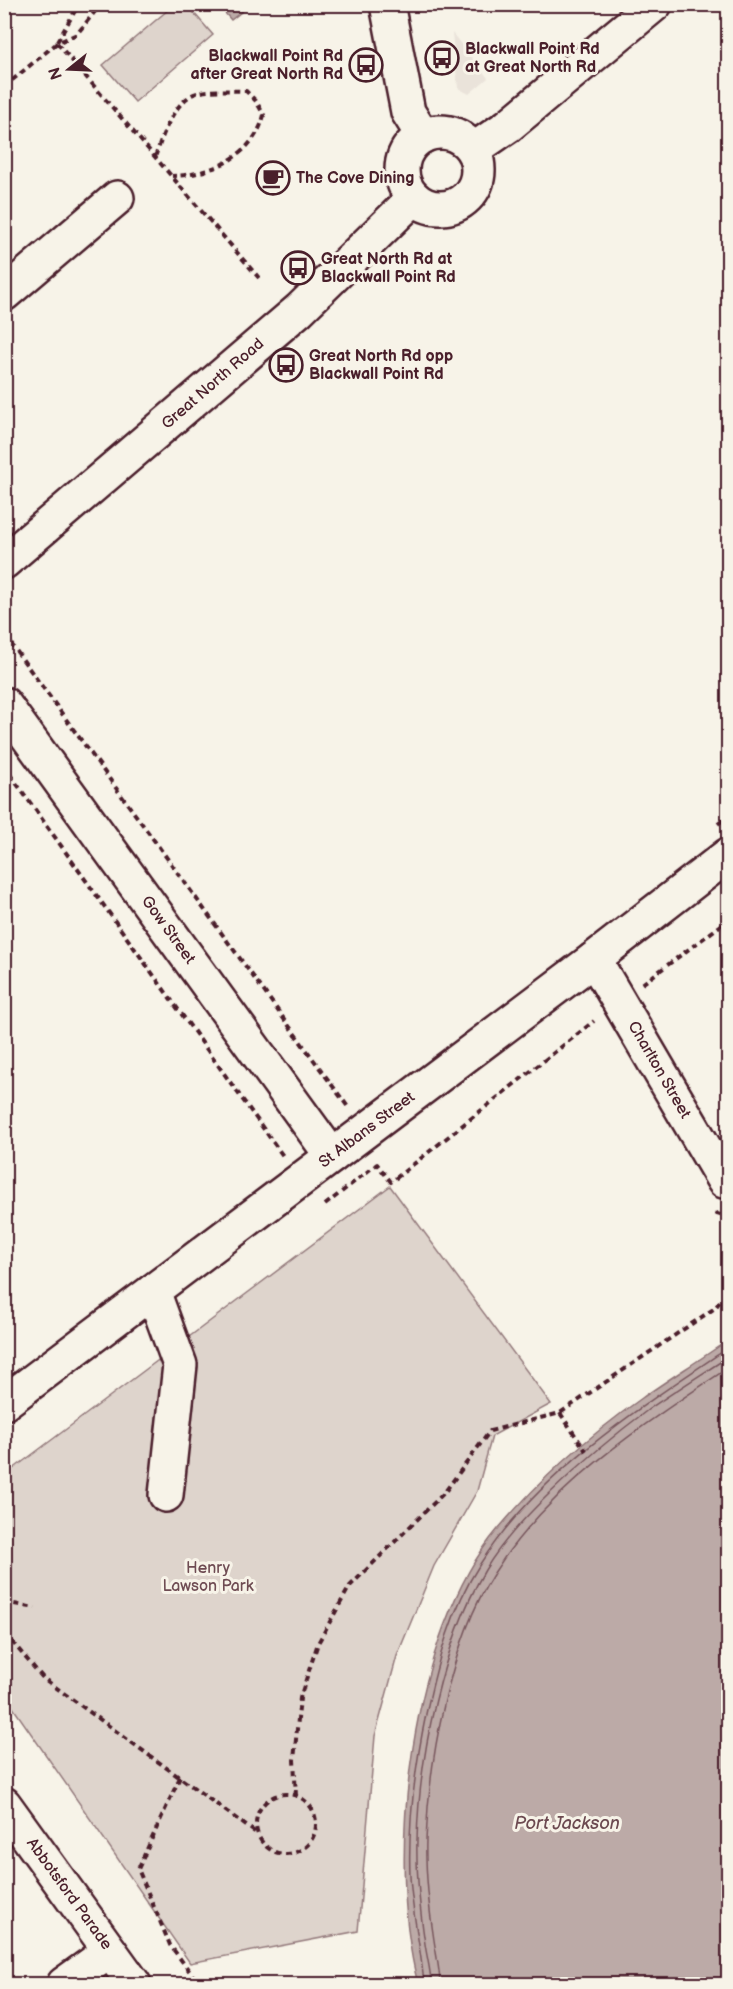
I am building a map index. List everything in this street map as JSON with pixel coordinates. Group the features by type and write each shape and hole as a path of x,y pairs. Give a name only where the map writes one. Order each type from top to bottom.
{"street":[{"path":"387,4 408,112 423,136"},
{"path":"473,150 508,126 655,4"},
{"path":"436,132 450,133 464,139 473,150 477,157 479,174 473,190 462,203 454,206 429,207 414,198 403,180 402,165 411,145 423,136 436,132"},
{"path":"4,294 117,198"},
{"name":"Great North Road","path":"4,562 299,310 414,198"},
{"name":"Gow Street","path":"4,704 332,1156"},
{"name":"St Albans Street","path":"4,1403 729,855"},
{"name":"Charlton Street","path":"594,959 724,1181"},
{"path":"153,1292 180,1365 166,1495"},
{"name":"Abbotsford Parade","path":"4,1804 134,1984"},
{"path":"64,1984 110,1951"}],"path":[{"path":"57,42 80,4"},
{"path":"4,87 57,42 76,34 101,4"},
{"path":"57,42 259,278"},
{"path":"155,157 169,120 191,95 218,90 246,91 256,101 264,116 260,130 252,142 213,169 193,175 171,176"},
{"path":"4,634 350,1110"},
{"path":"4,766 287,1161"},
{"path":"636,988 729,920"},
{"path":"325,1205 377,1164 391,1182 603,1014"},
{"path":"296,1796 294,1760 300,1698 318,1643 350,1586 444,1493 490,1431 560,1413 715,1308 729,1291"},
{"path":"560,1413 586,1451"},
{"path":"4,1602 35,1608"},
{"path":"4,1622 8,1637 43,1678 256,1833 267,1849 276,1853 294,1854 308,1845 316,1830 314,1813 304,1800 296,1796 278,1795 261,1806 255,1824 256,1833"},
{"path":"180,1777 138,1869 170,1945 199,1984"}],"shaded area":[{"path":"452,33 488,78 469,94 458,88"}],"green space":[{"path":"175,4 187,5 213,35 135,102 103,65"},
{"name":"Henry Lawson Park","path":"390,1186 551,1404 492,1436 477,1491 434,1566 397,1656 375,1736 358,1931 190,1963 5,1696 5,1475"}],"water":[{"path":"250,4 231,20 218,5"},
{"name":"Port Jackson","path":"728,1340 728,1984 418,1984 408,1932 404,1874 406,1811 413,1748 426,1685 444,1626 468,1573 498,1529 530,1493 566,1459 623,1412"}],"place":[{"name":"Blackwall Point Rd at Great North Rd","path":"442,58"},
{"name":"Blackwall Point Rd after Great North Rd","path":"366,65"},
{"name":"The Cove Dining","path":"273,178"},
{"name":"Great North Rd at Blackwall Point Rd","path":"298,268"},
{"name":"Great North Rd opp Blackwall Point Rd","path":"286,365"}]}
